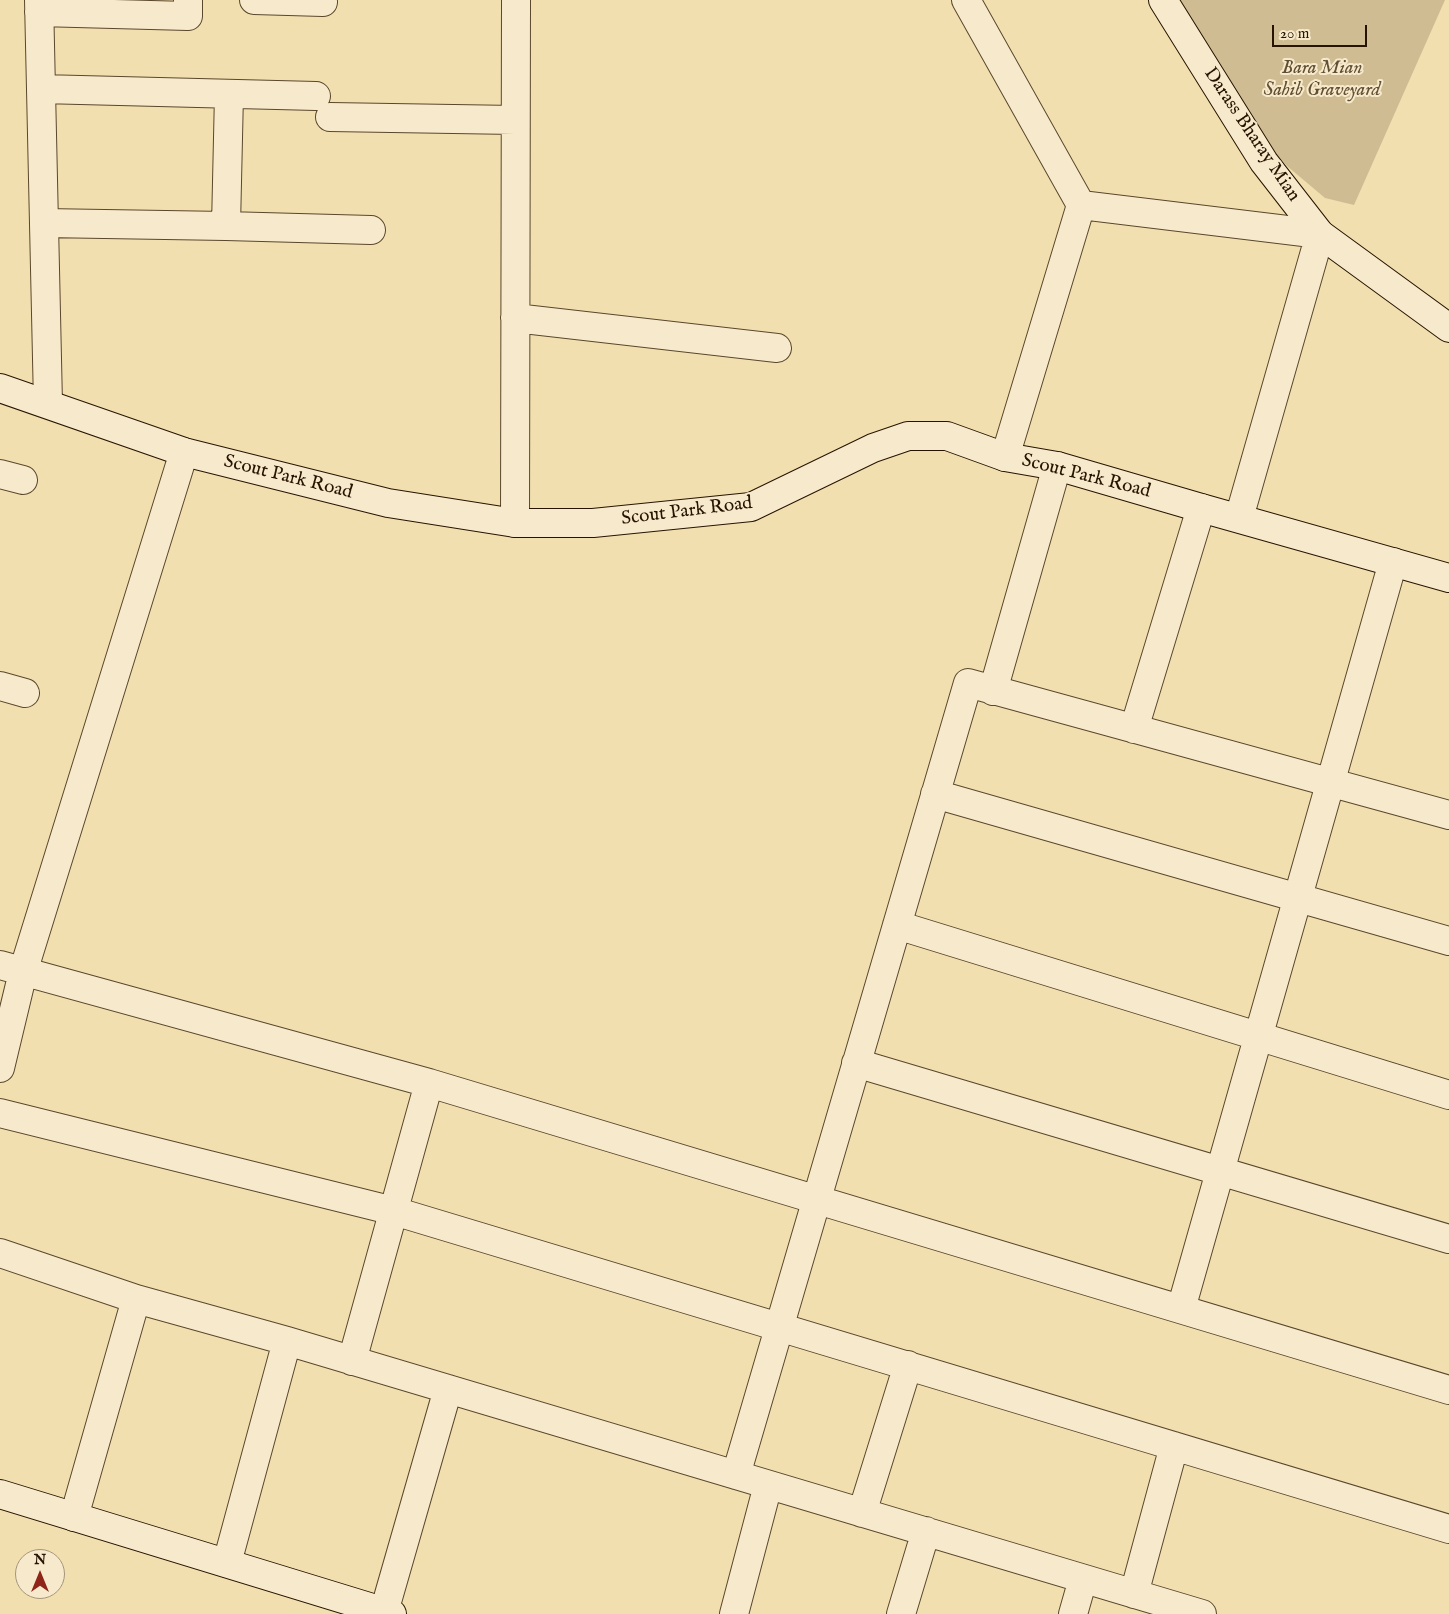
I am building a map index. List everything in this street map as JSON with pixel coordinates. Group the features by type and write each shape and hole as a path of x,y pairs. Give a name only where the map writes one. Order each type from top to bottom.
{"street":[{"path":"48,403 39,6 188,16 188,0"},
{"path":"254,0 323,2"},
{"path":"516,0 516,523"},
{"path":"966,0 1081,206 1005,457"},
{"name":"Darass Bharay Mian","path":"1163,0 1264,162 1320,234 1449,328"},
{"path":"41,89 229,94 323,107 516,120"},
{"path":"226,226 229,94"},
{"path":"1081,206 1320,234 1239,518"},
{"path":"44,223 371,230"},
{"path":"516,318 777,348"},
{"name":"Scout Park Road","path":"0,388 48,403 184,452 388,503 516,523 593,523 751,507 873,448 908,436 947,436 1005,457 1057,466 1449,578"},
{"path":"0,1068 12,969 184,452"},
{"path":"993,691 1057,466"},
{"path":"1134,729 1201,508"},
{"path":"1181,1309 1394,562"},
{"path":"736,1475 968,683 1449,816"},
{"path":"935,794 1449,942"},
{"path":"897,925 1449,1094"},
{"path":"12,969 429,1083 1449,1390"},
{"path":"856,1064 1449,1239"},
{"path":"352,1361 429,1083"},
{"path":"0,1113 394,1210 1449,1529"},
{"path":"0,1253 136,1299 287,1341 1202,1614"},
{"path":"74,1517 136,1299"},
{"path":"227,1563 287,1341"},
{"path":"862,1513 908,1366"},
{"path":"0,1494 388,1613 448,1389"},
{"path":"1134,1594 1174,1446"},
{"path":"734,1614 768,1485"},
{"path":"901,1614 926,1531"},
{"path":"1073,1614 1083,1578"}],"green space":[{"name":"Bara Mian Sahib Graveyard","path":"1175,0 1445,0 1354,205 1325,198 1287,166 1274,152"}]}
